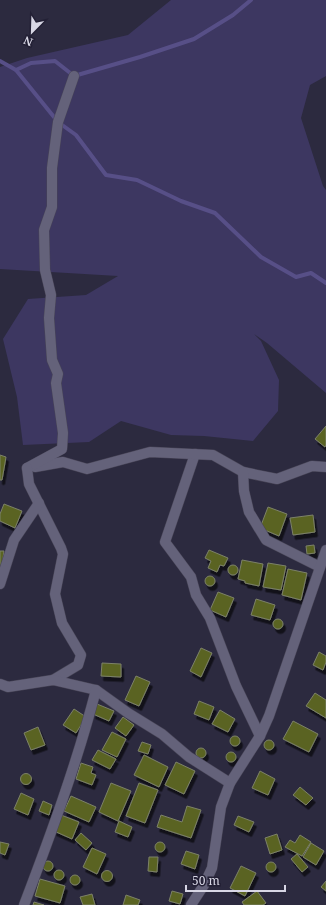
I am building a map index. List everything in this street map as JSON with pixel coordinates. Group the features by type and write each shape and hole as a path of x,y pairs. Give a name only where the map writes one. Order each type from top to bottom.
{"street":[{"path":"27,468 62,449 63,433 56,383 58,374 52,360 49,318 51,295 45,270 44,230 52,208 52,168 58,122 74,76"},
{"path":"27,468 63,462 87,469 150,452 213,455 243,472 277,479 312,466 326,467"},
{"path":"195,454 165,542 191,577 196,595 210,618 236,686 260,736"},
{"path":"27,468 29,484 63,554 55,594 62,623 80,655 78,664 53,680"},
{"path":"243,472 244,491 249,512 266,540 320,567"},
{"path":"0,584 14,540 39,503"},
{"path":"191,905 204,885 212,868 221,807 230,783 260,736 269,716 326,550"},
{"path":"0,684 8,687 53,680 96,690 128,713 162,734 189,757 230,783"},
{"path":"24,905 51,835 84,736 96,690"}],"shaded area":[{"path":"171,0 326,0 326,76 310,85 301,118 323,186 326,190 326,393 267,343 254,334 261,341 279,380 278,411 253,441 204,436 171,435 121,421 89,442 23,445 17,397 3,339 28,299 86,295 118,276 0,269 0,67 27,58 128,35"}],"building":[{"path":"326,426 326,445 325,447 315,439"},
{"path":"0,455 6,457 2,480 0,480"},
{"path":"4,504 22,511 15,528 0,521 0,514"},
{"path":"268,507 287,514 279,536 260,528"},
{"path":"313,515 315,532 293,535 290,518"},
{"path":"314,545 315,553 307,554 306,546"},
{"path":"209,550 228,558 224,566 220,565 217,572 208,568 211,561 205,558"},
{"path":"0,551 4,551 2,567 0,567"},
{"path":"242,560 263,564 259,586 245,583 245,581 238,579"},
{"path":"268,563 286,566 281,590 263,587"},
{"path":"231,565 235,565 237,566 237,574 231,575 228,572 228,568"},
{"path":"288,569 307,573 301,600 282,595"},
{"path":"208,576 212,576 214,577 214,585 208,586 205,583 205,579"},
{"path":"218,592 234,598 226,617 210,610"},
{"path":"256,599 275,605 270,620 251,615"},
{"path":"276,619 280,619 282,620 282,628 276,629 273,626 273,622"},
{"path":"201,648 212,653 201,677 190,671"},
{"path":"319,652 326,656 326,662 323,670 313,665"},
{"path":"102,663 121,664 121,677 101,676"},
{"path":"136,676 150,682 139,706 125,700"},
{"path":"315,693 326,700 326,718 306,706"},
{"path":"199,701 214,707 209,720 194,714"},
{"path":"97,704 114,711 109,721 93,714"},
{"path":"74,709 86,717 76,733 63,725"},
{"path":"220,710 235,719 228,732 212,724"},
{"path":"123,717 134,725 126,736 115,728"},
{"path":"293,721 318,734 309,752 283,739"},
{"path":"38,727 45,745 31,750 24,733"},
{"path":"112,732 126,739 117,757 102,750"},
{"path":"233,736 237,736 239,737 239,745 233,746 230,743 230,739"},
{"path":"267,740 271,740 273,741 273,749 267,750 264,747 264,743"},
{"path":"142,742 151,745 148,754 138,751"},
{"path":"199,748 203,748 205,749 205,757 199,758 196,755 196,751"},
{"path":"98,750 116,759 110,769 92,760"},
{"path":"229,752 233,752 235,753 235,761 229,762 226,759 226,755"},
{"path":"144,755 168,767 159,787 134,775"},
{"path":"176,762 195,771 184,794 165,785"},
{"path":"81,763 93,767 91,773 96,775 92,785 76,779"},
{"path":"260,771 275,779 268,795 252,788"},
{"path":"26,773 30,775 32,779 30,783 26,785 22,783 20,779 22,775"},
{"path":"111,783 131,791 118,821 99,812"},
{"path":"139,783 158,790 145,823 126,816"},
{"path":"300,787 313,798 306,805 293,795"},
{"path":"21,793 34,799 28,815 14,809"},
{"path":"71,796 96,807 89,822 64,811"},
{"path":"43,801 52,805 49,815 39,811"},
{"path":"187,806 201,810 191,838 157,827 161,815 182,822"},
{"path":"61,815 79,822 72,839 54,831"},
{"path":"238,816 254,822 249,832 234,825"},
{"path":"119,821 132,827 128,837 115,832"},
{"path":"81,833 92,843 86,850 75,840"},
{"path":"277,834 282,850 270,854 265,838"},
{"path":"300,835 311,842 302,856 285,847 290,840 295,843"},
{"path":"0,842 9,844 5,855 0,853"},
{"path":"158,842 162,842 164,843 164,851 158,852 155,849 155,845"},
{"path":"311,843 324,851 316,865 303,857"},
{"path":"92,848 106,854 97,874 83,867"},
{"path":"186,851 199,855 195,869 181,864"},
{"path":"297,854 308,867 302,872 291,859"},
{"path":"149,857 158,857 157,872 148,871"},
{"path":"46,861 50,861 52,862 52,870 46,871 43,868 43,864"},
{"path":"269,862 273,862 275,863 275,871 269,872 266,869 266,865"},
{"path":"241,866 256,873 245,896 230,888"},
{"path":"57,870 61,870 63,871 63,879 57,880 54,877 54,873"},
{"path":"107,870 111,872 113,876 111,880 107,882 103,880 101,876 103,872"},
{"path":"73,875 77,875 79,876 79,884 73,885 70,882 70,878"},
{"path":"40,879 65,886 60,903 35,896"},
{"path":"326,881 326,891 321,887"},
{"path":"172,891 183,894 180,904 169,901"},
{"path":"257,891 266,903 263,905 244,905 242,902"},
{"path":"92,894 95,905 83,905 80,897"},
{"path":"126,895 140,900 138,905 123,905"},
{"path":"34,902 44,905 33,905"}],"waterway":[{"path":"16,70 31,63 55,61 74,76 140,57 194,39 233,15 251,0"},
{"path":"0,61 16,70 58,122 76,135 106,175 137,180 181,201 215,213 261,257 296,277 311,273 326,283"}]}
